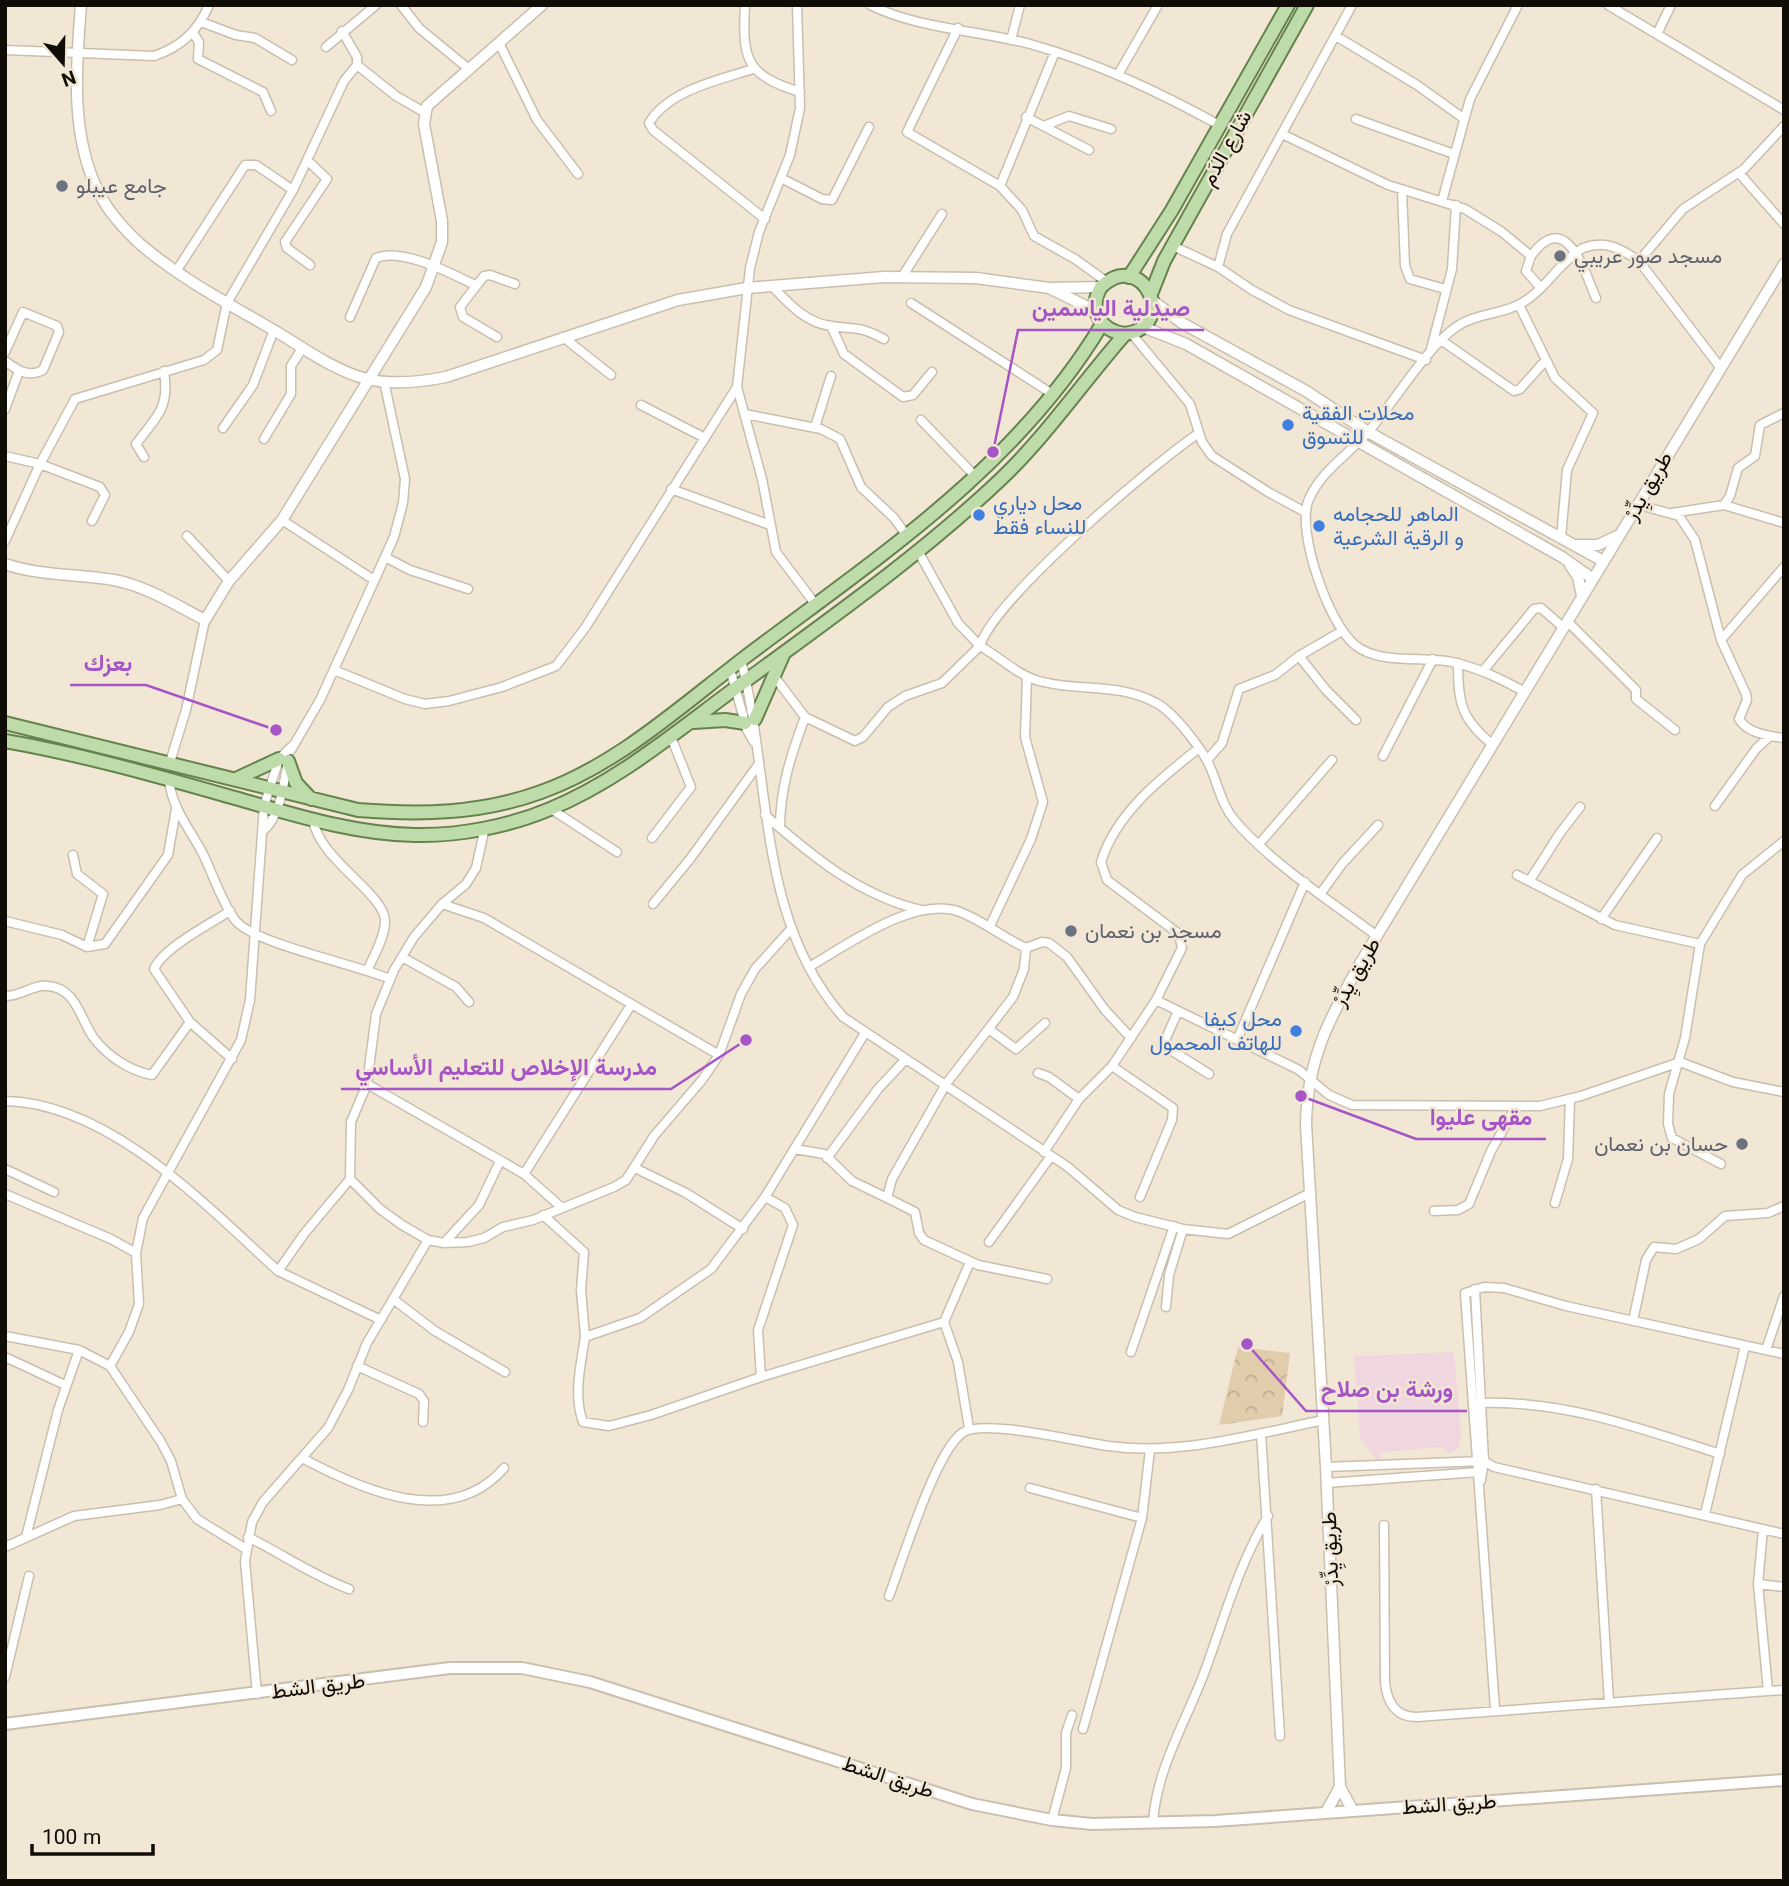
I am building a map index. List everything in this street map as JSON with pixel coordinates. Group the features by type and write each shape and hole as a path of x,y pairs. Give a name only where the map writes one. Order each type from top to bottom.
{"main road":[{"name":"شارع الدَم","path":"1129,276 1156,237 1288,5"},
{"name":"شارع الدَم","path":"1152,298 1173,246 1307,5"},
{"path":"1129,276 1142,282 1152,298 1151,315 1143,327 1128,333 1116,333 1102,324 1096,311 1096,299 1104,285 1129,276"},
{"path":"5,723 358,810 409,814 463,811 542,792 614,755 908,536 976,477 1054,395 1102,324"},
{"path":"5,741 169,780 313,819 382,832 418,835 485,827 551,809 584,792 671,737 918,551 1001,478 1035,443 1128,333"},
{"path":"687,724 715,720 750,721 783,654"},
{"path":"236,779 284,760 296,783 312,800"},
{"name":"طريق الشط","path":"5,1724 450,1668 501,1667 542,1671 590,1682 972,1804 1052,1820 1113,1825 1153,1823 1784,1780"}],"street":[{"path":"81,5 77,52 82,146 100,194 116,221 140,244 228,303 303,347 368,379 422,382 446,377 678,300 747,288 902,277 976,278 1049,288 1104,285"},
{"path":"5,50 154,56 168,52 193,33 209,5"},
{"path":"326,47 376,5"},
{"path":"401,5 419,28 470,70"},
{"path":"170,762 186,710 205,620 229,580 282,520 426,287 435,266 442,242 442,221 424,112 436,98 500,45 542,5"},
{"path":"745,5 745,49 753,69 768,80 800,92"},
{"path":"797,5 800,92 797,128 765,219 747,288 737,387 746,414 778,558 816,605"},
{"path":"870,5 895,16 1011,40 1119,73 1221,125"},
{"path":"1011,40 1020,5"},
{"path":"1119,73 1158,5"},
{"path":"1219,267 1227,234 1352,5"},
{"path":"1442,201 1463,118 1518,5"},
{"path":"1608,5 1784,110"},
{"path":"1657,34 1671,5"},
{"path":"201,22 236,35 255,38 292,60"},
{"path":"958,28 907,132 1000,186 1022,210 1034,236 1075,259 1104,285"},
{"path":"5,541 40,464 75,399 211,356 217,350 228,303 293,190 344,81 357,65 357,57 342,31"},
{"path":"193,33 199,42 198,59 264,92 271,111"},
{"path":"1336,36 1410,80 1463,118"},
{"path":"500,45 537,120 578,174"},
{"path":"1000,186 1026,117 1055,52"},
{"path":"357,65 396,96 424,112"},
{"path":"753,69 693,89 658,112 649,123 653,131 765,219"},
{"path":"1045,125 1060,118 1076,116 1111,129"},
{"path":"1026,117 1089,150"},
{"path":"1356,119 1454,154"},
{"path":"1639,261 1683,209 1716,185 1739,173 1784,126"},
{"path":"781,178 822,199 832,200 869,127"},
{"path":"1282,134 1402,190 1456,205 1502,232 1531,256"},
{"path":"307,160 327,179 285,242 286,248 310,265"},
{"path":"177,270 245,164 256,165 293,190"},
{"path":"1739,173 1765,206 1784,224"},
{"path":"1402,190 1405,266 1410,279 1445,289"},
{"path":"1427,358 1445,304 1445,289 1452,269 1456,205"},
{"path":"902,277 942,214"},
{"path":"1540,287 1526,271 1531,256 1543,243 1553,239 1563,240 1576,252 1596,298"},
{"path":"1525,692 1483,671 1458,663 1367,653 1351,642 1342,631 1315,569 1305,512 1308,500 1333,464 1368,432 1441,340 1469,319 1520,305 1576,252 1596,244 1609,244 1639,261 1720,368"},
{"path":"1173,246 1219,267 1252,290 1289,310 1427,358"},
{"path":"350,317 376,258 391,256 435,266 475,285"},
{"name":"طريق يِدِّرْ","path":"1353,1811 1340,1787 1324,1420 1306,1124 1309,1077 1329,1018 1602,561 1639,505 1784,264"},
{"path":"497,337 461,314 460,307 475,285 488,274 515,284"},
{"path":"772,286 793,309 831,326 858,327 884,339"},
{"path":"1049,288 1096,311"},
{"path":"1152,298 1182,323 1306,391 1368,432 1602,561"},
{"path":"911,303 1054,395"},
{"path":"1520,305 1555,378 1594,413 1567,470 1561,538"},
{"path":"5,352 23,312 57,326 58,332 43,370 34,374 19,371 5,361"},
{"path":"831,326 844,354 902,397 913,395 932,372"},
{"path":"1143,327 1186,344 1356,443 1562,557 1592,578"},
{"path":"223,428 253,385 274,330"},
{"path":"1128,333 1189,404 1199,433 1212,456 1305,512"},
{"path":"563,337 611,375"},
{"path":"1441,340 1514,391 1521,389 1546,360"},
{"path":"264,439 291,394 291,366 303,347"},
{"path":"144,457 136,444 163,408 167,386 164,370"},
{"path":"5,409 19,371"},
{"path":"815,427 831,376"},
{"path":"110,1366 129,1332 139,1304 136,1253 143,1218 232,1059 246,1023 256,933 264,806 275,790 284,760 334,670 385,557 404,503 405,479 384,381"},
{"path":"334,670 405,699 425,704 472,696 544,673 556,666 585,628 737,387"},
{"path":"642,405 703,437"},
{"path":"1724,505 1730,496 1738,468 1755,456 1760,425 1784,413"},
{"path":"746,414 815,427 839,439 861,487 908,536"},
{"path":"921,420 976,477"},
{"path":"774,676 805,717 842,737 859,740 888,707 905,696 942,683 980,646 995,618 1033,577 1173,451 1199,433"},
{"path":"5,456 40,464 100,487 105,495 92,522"},
{"path":"671,489 770,525"},
{"path":"1639,505 1672,513 1724,505 1784,523"},
{"path":"1672,513 1686,524 1698,545 1721,640 1746,694 1747,699 1739,719 1741,723 1770,736 1784,738"},
{"path":"282,520 374,580"},
{"path":"1571,544 1598,545 1620,534"},
{"path":"187,536 229,580"},
{"path":"918,551 958,623 980,646 1027,677 1071,687 1114,688 1130,692 1158,704 1171,714 1207,760 1227,810 1259,844 1377,936"},
{"path":"385,557 410,570 468,589"},
{"path":"1562,557 1576,573 1582,596"},
{"path":"5,564 39,573 117,580 148,591 205,620"},
{"path":"1721,640 1784,567"},
{"path":"1483,671 1534,609 1541,608 1566,625 1636,690 1636,699 1675,730"},
{"path":"1207,760 1222,743 1239,689 1275,675 1299,656 1342,631"},
{"path":"1299,656 1326,690 1356,720"},
{"path":"1383,755 1433,659"},
{"path":"741,660 741,684 756,745 765,815 781,896 791,929 809,967 843,1017 1047,1154 1118,1210 1183,1229 1228,1234 1310,1193"},
{"path":"1458,663 1461,706 1477,732 1493,745"},
{"path":"730,669 741,684"},
{"path":"990,926 1031,839 1043,802 1042,789 1025,737 1027,677"},
{"path":"780,828 780,796 790,757 805,717"},
{"path":"1715,806 1756,749 1770,736"},
{"path":"652,838 691,788 671,737"},
{"path":"989,1242 1047,1154 1079,1099 1112,1066 1131,1038 1156,1000 1180,953 1181,938 1107,880 1101,862 1113,837 1147,792 1199,748"},
{"path":"264,830 272,822 277,810 275,790 284,760"},
{"path":"1259,844 1332,760"},
{"path":"653,904 690,859 758,765"},
{"path":"169,780 176,809 189,828 230,911 242,927 297,950 368,969 390,979"},
{"path":"1530,880 1580,807"},
{"path":"5,921 62,935 87,947 105,944 158,872 171,843 176,809"},
{"path":"551,809 617,852"},
{"path":"765,815 859,888 889,902 921,910 958,911 990,926 1006,940 1026,948 1042,942 1049,943 1067,957 1105,1010 1131,1038"},
{"path":"313,819 317,839 360,883 386,920 383,935 368,969"},
{"path":"1321,893 1342,864 1378,825"},
{"path":"278,1272 350,1179 351,1122 367,1084 374,1021 390,979 414,937 442,904 456,894 476,868 485,827"},
{"path":"1601,919 1657,838"},
{"path":"1721,1164 1679,1144 1669,1132 1669,1094 1680,1062 1700,944 1742,875 1784,841"},
{"path":"73,855 77,874 103,894 87,947"},
{"path":"1517,875 1601,919 1638,933 1700,944"},
{"path":"1237,1040 1305,882"},
{"path":"442,904 484,918 719,1055"},
{"path":"809,967 859,937 921,910"},
{"path":"230,911 184,941 157,962 154,969 190,1022 232,1059"},
{"path":"350,1179 380,1209 428,1240 444,1242 476,1240 503,1227 543,1215 614,1187 626,1180 654,1136 702,1080 719,1055 741,994 755,969 791,929"},
{"path":"887,1198 892,1179 946,1084 990,1030 1018,985 1026,948"},
{"path":"402,957 456,987 469,1003"},
{"path":"5,996 14,997 47,985 58,989 75,1002 92,1035 110,1055 152,1075 190,1022"},
{"path":"1156,1000 1309,1077 1329,1095 1352,1105 1455,1103 1516,1107 1570,1099 1680,1062 1733,1082 1784,1091"},
{"path":"524,1174 631,1005"},
{"path":"1178,1011 1163,1045 1209,1074"},
{"path":"990,1030 1016,1049 1045,1023"},
{"path":"585,1337 640,1318 693,1285 712,1269 765,1197 865,1033"},
{"path":"827,1158 878,1089 905,1060"},
{"path":"1112,1066 1173,1108 1172,1120 1140,1197"},
{"path":"1038,1073 1049,1077 1079,1099"},
{"path":"367,1084 524,1174 561,1207"},
{"path":"1555,1203 1568,1159 1570,1099"},
{"path":"5,1101 44,1105 87,1121 167,1173 278,1272 381,1320"},
{"path":"1434,1211 1458,1210 1469,1204 1491,1151 1516,1107"},
{"path":"795,1149 819,1152 852,1181 915,1212 919,1233 924,1240 970,1262 1047,1279"},
{"path":"444,1242 483,1198 500,1161"},
{"path":"635,1168 686,1193 743,1229"},
{"path":"5,1169 54,1192"},
{"path":"5,1194 111,1239 136,1253"},
{"path":"761,1377 758,1329 793,1226 785,1208 765,1197"},
{"path":"1633,1321 1646,1260 1654,1247 1676,1249 1699,1239 1725,1216 1768,1213 1784,1206"},
{"path":"543,1215 584,1252 581,1290 585,1337 579,1384 580,1413 583,1422 591,1425 609,1426 651,1415 761,1377 944,1322"},
{"path":"1131,1352 1174,1226"},
{"path":"1167,1307 1170,1268 1183,1229"},
{"path":"257,1693 247,1537 263,1502 304,1459 339,1410 357,1366 381,1320 428,1240"},
{"path":"969,1428 958,1362 944,1322 970,1262"},
{"path":"1480,1461 1464,1295 1475,1289 1504,1288 1633,1321 1784,1354"},
{"path":"1475,1289 1482,1403 1480,1475 1495,1709"},
{"path":"1766,1350 1784,1296"},
{"path":"393,1299 435,1331 505,1372"},
{"path":"5,1336 79,1350 110,1366 166,1451 182,1499 197,1519 246,1549"},
{"path":"1705,1514 1745,1346"},
{"path":"26,1537 65,1385 79,1350"},
{"path":"5,1357 65,1385"},
{"path":"357,1366 419,1394 424,1401 423,1422"},
{"path":"1482,1403 1528,1404 1607,1419 1720,1454"},
{"path":"889,1596 938,1467 953,1441 969,1428 997,1428 1150,1450 1261,1433 1324,1420"},
{"path":"1261,1433 1280,1736"},
{"path":"1083,1729 1142,1518 1150,1450"},
{"path":"304,1459 340,1479 388,1495 414,1499 443,1500 461,1496 486,1485 504,1468"},
{"path":"1326,1467 1480,1461 1494,1467 1784,1534"},
{"path":"1327,1483 1480,1475 1494,1467"},
{"path":"1030,1488 1142,1518"},
{"path":"1595,1489 1609,1702"},
{"path":"5,1547 74,1516 160,1505 182,1499"},
{"path":"1153,1823 1160,1775 1202,1678 1252,1544 1268,1516"},
{"path":"1384,1525 1385,1682 1391,1705 1410,1717 1784,1690"},
{"path":"1763,1529 1758,1584 1768,1691"},
{"path":"247,1537 300,1564 323,1580 349,1589"},
{"path":"5,1677 29,1576"},
{"path":"1758,1584 1784,1587"},
{"path":"1052,1820 1066,1769 1066,1733 1072,1715"},
{"path":"1326,1812 1340,1787"}],"shaded area":[{"path":"1454,1352 1461,1435 1458,1449 1449,1453 1442,1447 1381,1452 1380,1459 1376,1459 1360,1437 1354,1356"}],"green space":[{"path":"1238,1347 1290,1353 1282,1416 1219,1425"}],"place":[{"name":"جامع عيبلو","path":"62,186"},
{"name":"مسجد صور عريبي","path":"1560,256"},
{"name":"محلات الفقية للتسوق","path":"1288,425"},
{"name":"صيدلية الياسمين","path":"993,452"},
{"name":"محل دياري للنساء فقط","path":"979,515"},
{"name":"الماهر للحجامه و الرقية الشرعية","path":"1319,526"},
{"name":"بعزك","path":"276,730"},
{"name":"مسجد بن نعمان","path":"1071,931"},
{"name":"محل كيفا للهاتف المحمول","path":"1296,1031"},
{"name":"مدرسة الإخلاص للتعليم الأساسي","path":"746,1040"},
{"name":"مقهى عليوا","path":"1301,1096"},
{"name":"حسان بن نعمان","path":"1742,1144"},
{"name":"ورشة بن صلاح","path":"1247,1344"}]}
